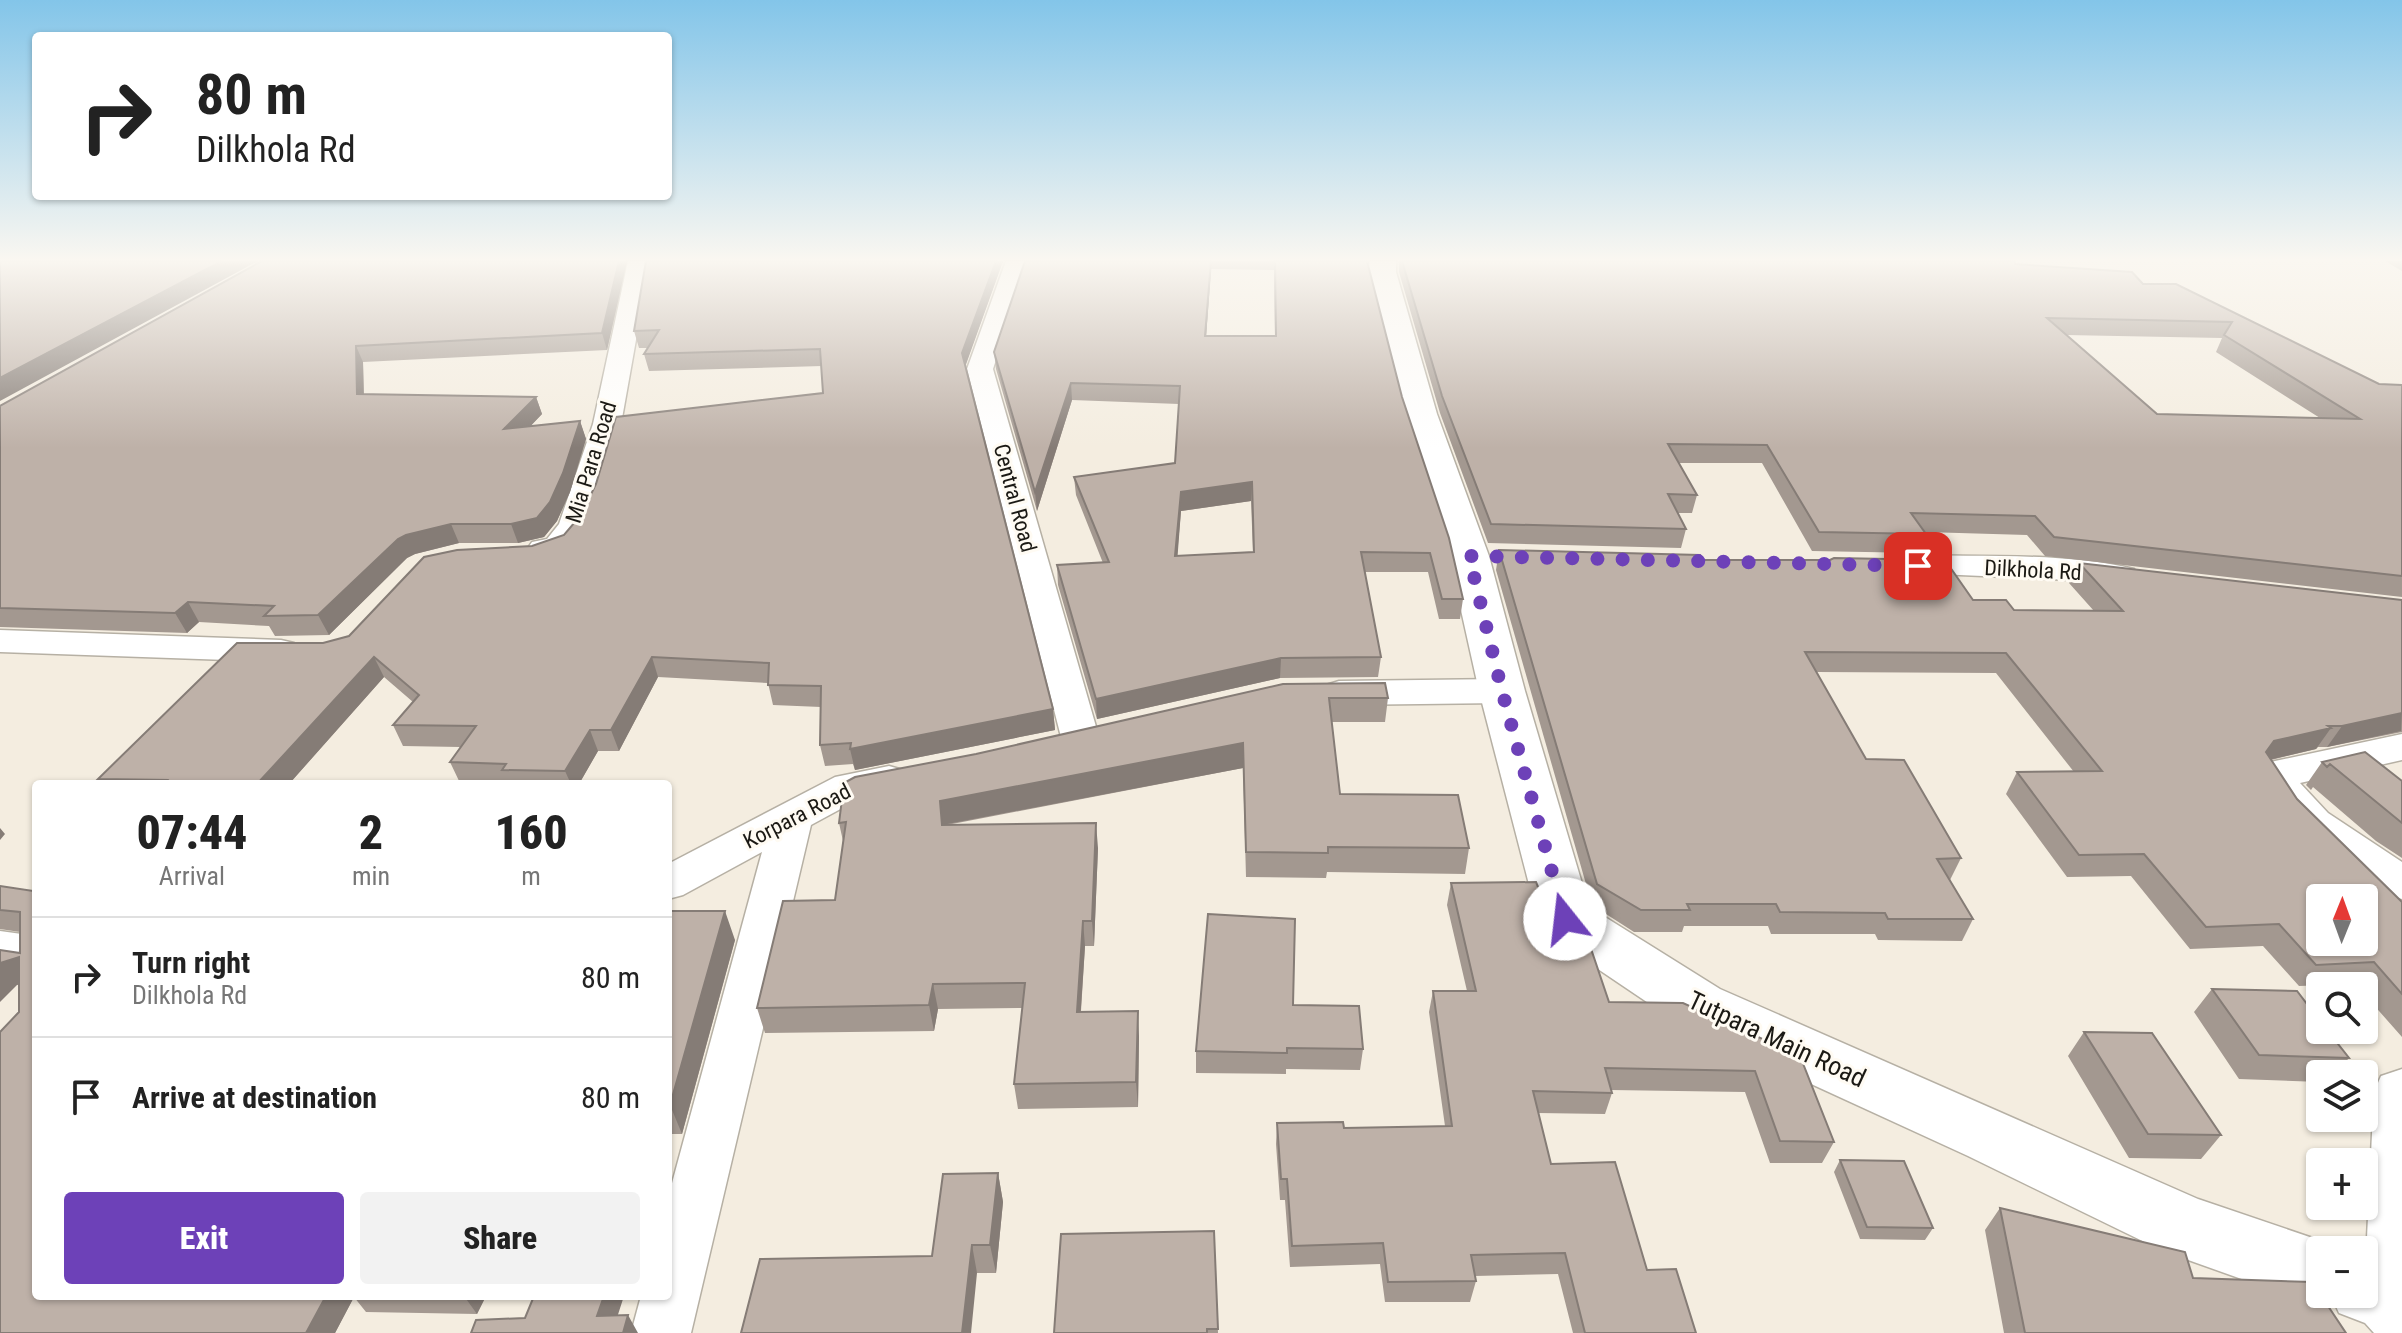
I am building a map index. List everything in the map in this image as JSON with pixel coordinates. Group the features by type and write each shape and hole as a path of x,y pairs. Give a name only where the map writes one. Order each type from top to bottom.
{"street":[{"name":"Mia Para Road","path":"508,555 558,546 574,526 607,424 627,323"},
{"name":"Central Road","path":"996,323 980,369 1081,737"},
{"name":"Tutpara Main Road","path":"1396,323 1420,414 1483,556 1502,691 1565,919 1699,1006 1991,1136 2187,1228 2306,1268"},
{"name":"Dilkhola Rd","path":"1872,564 2071,570 2150,580"},
{"path":"0,641 312,651"},
{"path":"1297,693 1502,691"},
{"path":"2402,747 2275,775 2283,794 2306,818 2402,883"},
{"name":"Korpara Road","path":"672,881 849,787 921,774"},
{"path":"672,1290 792,817"},
{"path":"0,949 32,953"},
{"path":"2386,1299 2399,1092 2402,1091"},
{"path":"661,1333 669,1300"}],"building":[{"path":"0,323 104,323 0,378"},
{"path":"150,323 604,323 602,333 356,346 357,394 536,397 504,429 580,421 563,473 550,502 537,518 511,524 451,524 406,535 398,539 318,615 264,616 274,606 188,602 175,613 0,608 0,406"},
{"path":"635,323 973,323 962,353 1053,709 850,749 851,743 820,745 821,686 768,685 769,663 652,657 611,730 590,730 565,771 502,770 506,764 450,762 476,726 393,725 419,695 374,657 261,780 98,779 237,643 323,643 349,636 424,557 457,550 532,546 564,535 581,515 596,484 616,417 823,393 820,349 644,354 659,330 634,331"},
{"path":"1004,323 1206,323 1205,336 1276,336 1276,323 1383,323 1402,397 1449,538 1463,599 1442,599 1430,553 1361,552 1381,657 1281,658 1096,699 1057,565 1109,562 1074,477 1175,463 1180,386 1071,383 1035,492 994,352","holes":["1252,482 1254,552 1175,556 1181,492"]},
{"path":"1420,323 2053,323 2157,414 2360,419 2224,335 2231,323 2256,323 2379,384 2402,385 2402,576 2054,537 2035,516 1911,513 1926,534 1819,532 1767,445 1668,444 1697,495 1668,494 1686,529 1491,524 1442,396"},
{"path":"1499,550 1700,555 1703,560 1945,560 1973,600 2006,600 2014,610 2123,611 2079,563 2402,600 2402,713 2342,726 2328,726 2331,728 2274,741 2266,752 2297,799 2402,902 2402,994 2374,962 2316,965 2308,956 2378,956 2378,884 2306,884 2306,954 2279,924 2206,927 2144,854 2079,855 2017,772 2102,771 2006,653 1805,652 1866,759 1904,760 1961,858 1937,859 1973,919 1888,919 1885,913 1780,912 1776,904 1687,904 1690,910 1641,910 1597,884"},
{"path":"1385,683 1388,698 1329,698 1340,794 1458,795 1469,848 1328,847 1328,853 1246,852 1243,743 940,801 942,825 1096,823 1092,921 1083,921 1077,1012 1138,1011 1136,1082 1014,1084 1025,983 933,984 929,1005 757,1008 783,901 835,900 846,822 839,823 844,783 855,777 976,754 1283,684"},
{"path":"2365,752 2402,781 2402,823 2330,764 2327,767 2322,762"},
{"path":"1536,882 1549,914 1588,940 1609,1002 1683,1003 1800,1056 1834,1142 1780,1141 1755,1071 1605,1068 1612,1093 1533,1091 1551,1164 1615,1162 1647,1270 1676,1269 1696,1333 1585,1333 1565,1253 1471,1255 1476,1281 1388,1282 1383,1243 1292,1246 1287,1179 1281,1179 1277,1123 1343,1122 1344,1128 1452,1126 1433,991 1476,991 1451,883"},
{"path":"0,886 32,891 32,1300 324,1300 306,1333 0,1333 0,1032 19,1012 19,957 0,963 0,950 20,953 20,912 0,910"},
{"path":"672,911 725,911 672,1098"},
{"path":"1208,914 1295,919 1293,1005 1359,1006 1363,1049 1287,1048 1287,1053 1196,1051"},
{"path":"2212,989 2297,991 2306,1003 2306,1044 2338,1044 2349,1058 2259,1055"},
{"path":"2084,1032 2152,1033 2221,1135 2148,1134"},
{"path":"1840,1160 1904,1161 1933,1228 1867,1227"},
{"path":"998,1173 990,1245 972,1245 962,1333 741,1333 760,1259 932,1256 943,1174"},
{"path":"2000,1208 2185,1252 2193,1278 2306,1282 2306,1308 2329,1308 2346,1333 2025,1333"},
{"path":"1214,1231 1218,1329 1207,1329 1207,1333 1054,1333 1061,1234"},
{"path":"532,1300 603,1300 597,1316 628,1315 623,1333 471,1333 476,1320 525,1318"}],"route":[{"path":"1565,919 1502,691 1469,556 1918,566"}]}
